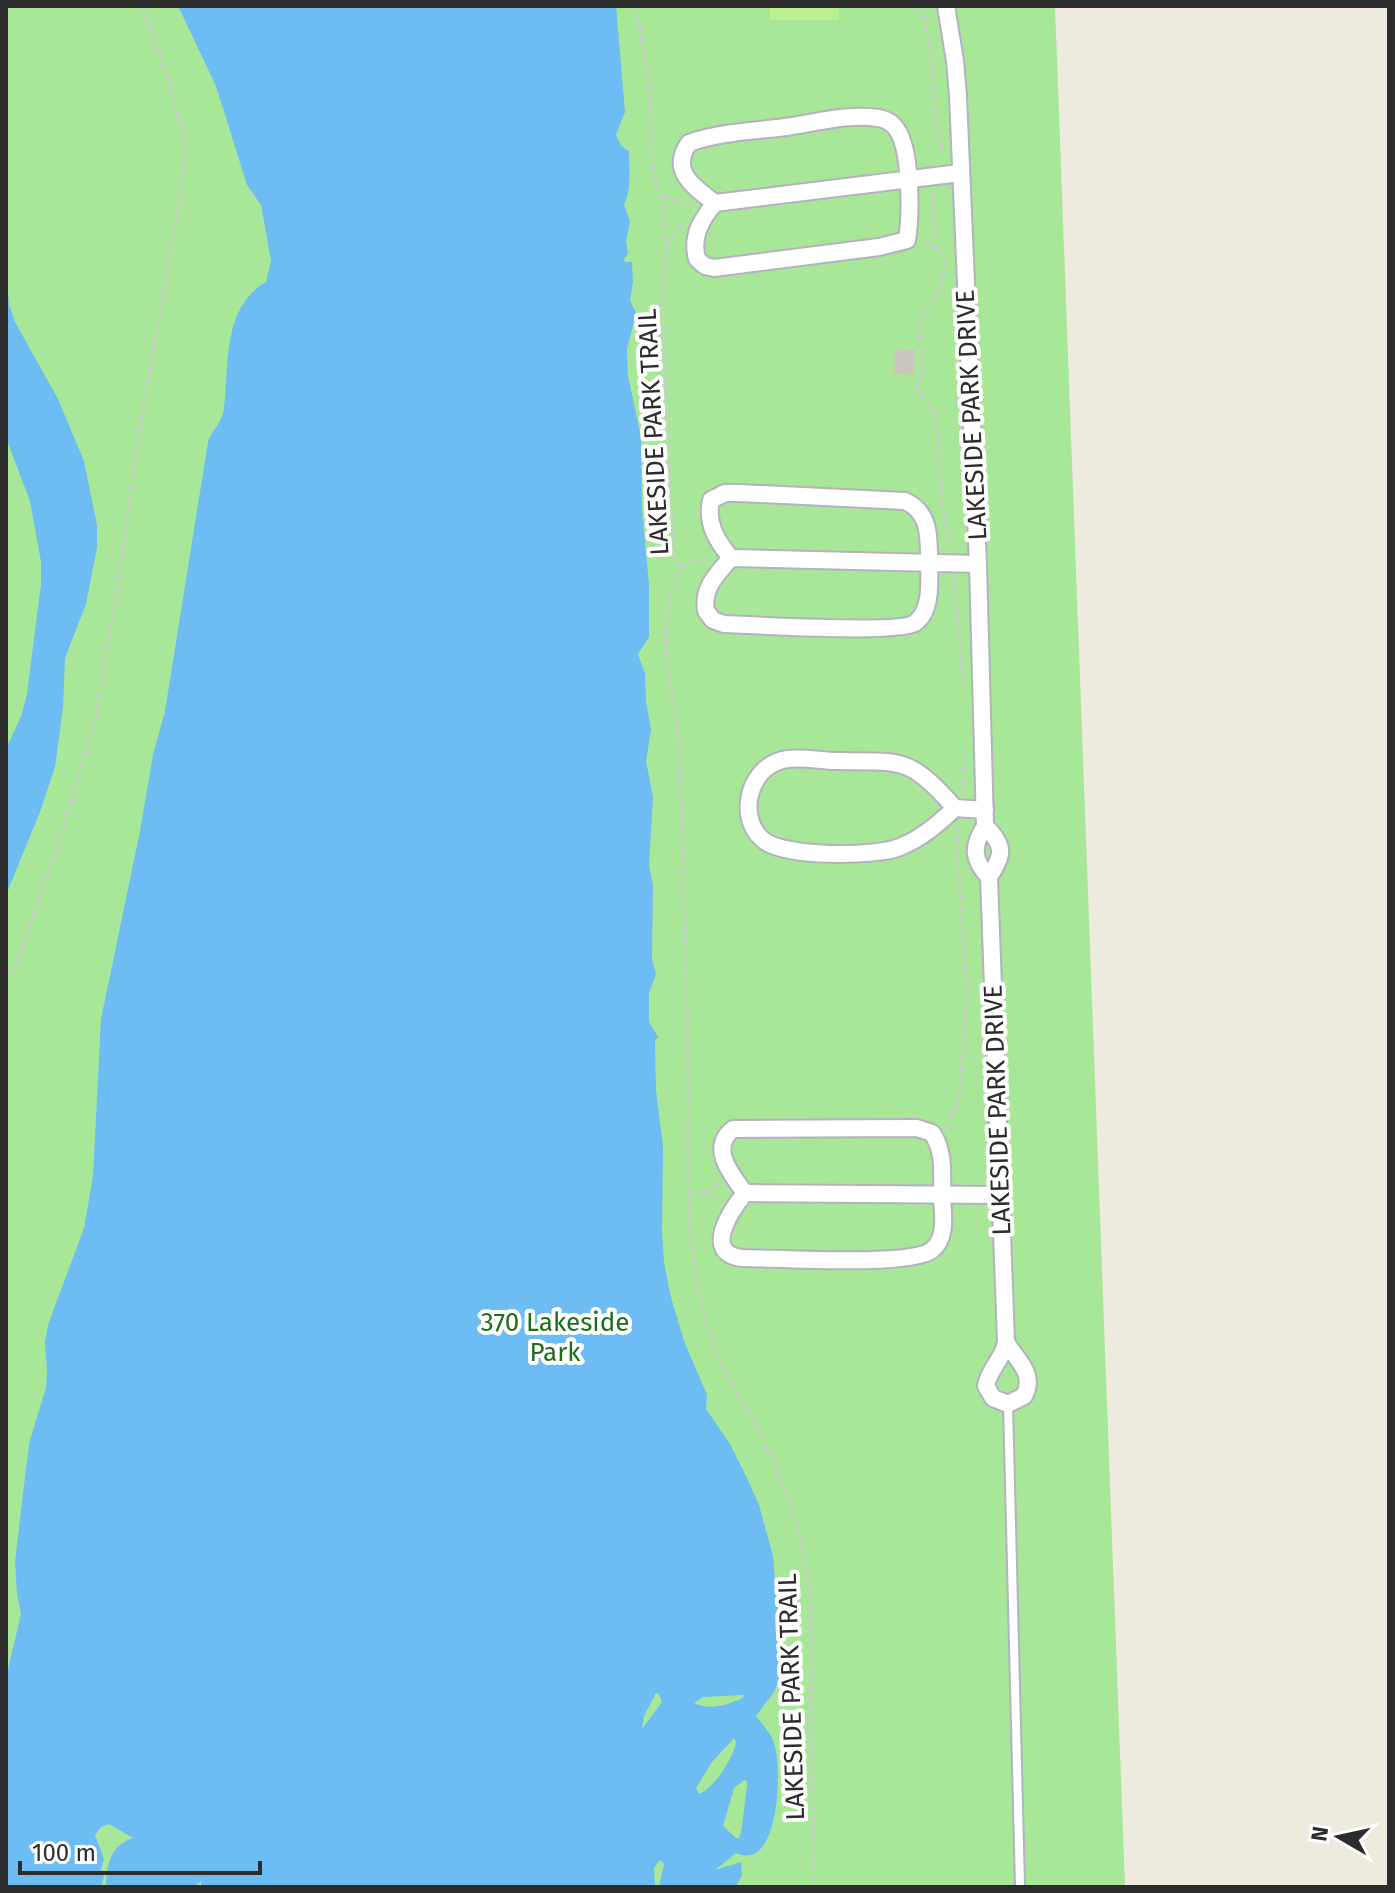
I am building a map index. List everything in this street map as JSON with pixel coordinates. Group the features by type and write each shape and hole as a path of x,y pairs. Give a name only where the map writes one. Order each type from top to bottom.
{"street":[{"name":"LAKESIDE PARK DRIVE","path":"946,6 955,61 978,564 985,818 977,841 975,860 989,877"},
{"path":"715,203 698,228 694,250 697,259 705,266 714,268 879,247 907,240 910,225 908,178 899,131 882,118 848,119 689,143 683,152 684,175 690,185 715,203 908,178 960,173"},
{"path":"725,493 905,501 922,513 927,526 928,599 916,623 904,628 724,624 713,620 704,602 711,582 731,558 714,533 709,510 711,500 725,493"},
{"path":"731,558 978,564"},
{"path":"958,808 915,841 896,849 875,852 794,851 776,847 762,839 752,825 748,797 754,782 766,770 786,759 901,762 931,781 958,808 985,818"},
{"name":"LAKESIDE PARK DRIVE","path":"985,818 1001,848 1000,857 989,877 1006,1342 1001,1359 990,1370 986,1386 993,1398 1008,1404 1024,1396 1028,1383 1023,1365 1006,1342"},
{"path":"917,1128 932,1133 941,1151 944,1226 937,1244 924,1254 903,1259 735,1257 725,1248 721,1234 731,1211 745,1193 730,1173 722,1149 724,1139 733,1129 917,1128"},
{"path":"745,1193 1000,1195"}],"lane":[{"path":"1008,1404 1020,1887"}],"path":[{"path":"6,984 21,952 61,836 95,722 180,191 186,145 165,69 142,6"},
{"name":"LAKESIDE PARK TRAIL","path":"636,6 649,82 653,164 656,186 661,196 666,249 662,302 670,492 674,549 680,569 675,577 670,604 666,667 675,706 679,766 692,1243 705,1319 720,1361 790,1502 806,1565 813,1634 811,1717 815,1887"},
{"path":"921,6 930,47 936,126 944,158 933,190 935,247 943,257 943,278 920,326 923,369 917,389 933,411 939,431 942,501 962,649 964,690"},
{"path":"666,249 694,206"},
{"path":"907,240 935,247"},
{"path":"680,569 698,560 731,558"},
{"path":"935,1137 949,1126 957,1106 964,1046 966,972 957,851 965,739"},
{"path":"707,1193 730,1173"},
{"path":"689,1193 707,1193 731,1211"}],"green space":[{"name":"370 Lakeside Park","path":"6,6 1055,6 1125,1887 6,1887"},
{"path":"770,6 839,6 839,20 770,20"}],"water":[{"path":"178,6 616,6 625,112 616,135 621,146 629,151 629,185 624,205 630,221 626,241 628,254 624,259 625,262 632,262 630,300 636,313 627,350 628,376 641,437 642,510 649,584 649,637 638,654 645,674 651,730 646,761 653,797 649,865 653,885 652,959 656,974 649,993 649,1022 658,1037 655,1041 656,1090 663,1147 664,1262 684,1341 707,1395 706,1409 730,1444 759,1505 773,1556 780,1638 779,1680 756,1716 770,1734 775,1747 778,1776 774,1816 769,1835 761,1848 750,1855 736,1853 715,1870 741,1862 742,1875 736,1887 659,1887 664,1864 660,1860 654,1868 655,1887 201,1887 201,1881 194,1887 106,1887 111,1856 120,1845 133,1838 109,1824 101,1827 95,1835 104,1859 101,1887 6,1887 6,1678 21,1614 15,1562 30,1440 46,1388 45,1342 48,1325 84,1228 93,1176 101,1019 153,755 165,711 208,442 223,413 230,338 235,322 252,293 266,282 271,261 261,205 247,185 216,86","holes":["656,1693 659,1694 662,1702 642,1729 644,1716","744,1695 718,1706 706,1707 694,1703 703,1697","734,1738 734,1748 722,1772 711,1786 699,1794 696,1788 712,1762","747,1781 739,1838 723,1826 734,1788"]},
{"path":"6,267 9,304 15,322 58,399 84,461 97,525 97,548 86,604 65,658 63,707 55,767 6,895 6,749 22,714 27,694 41,562 30,501 6,438"}],"building":[{"path":"896,350 914,351 913,374 895,373"}]}
